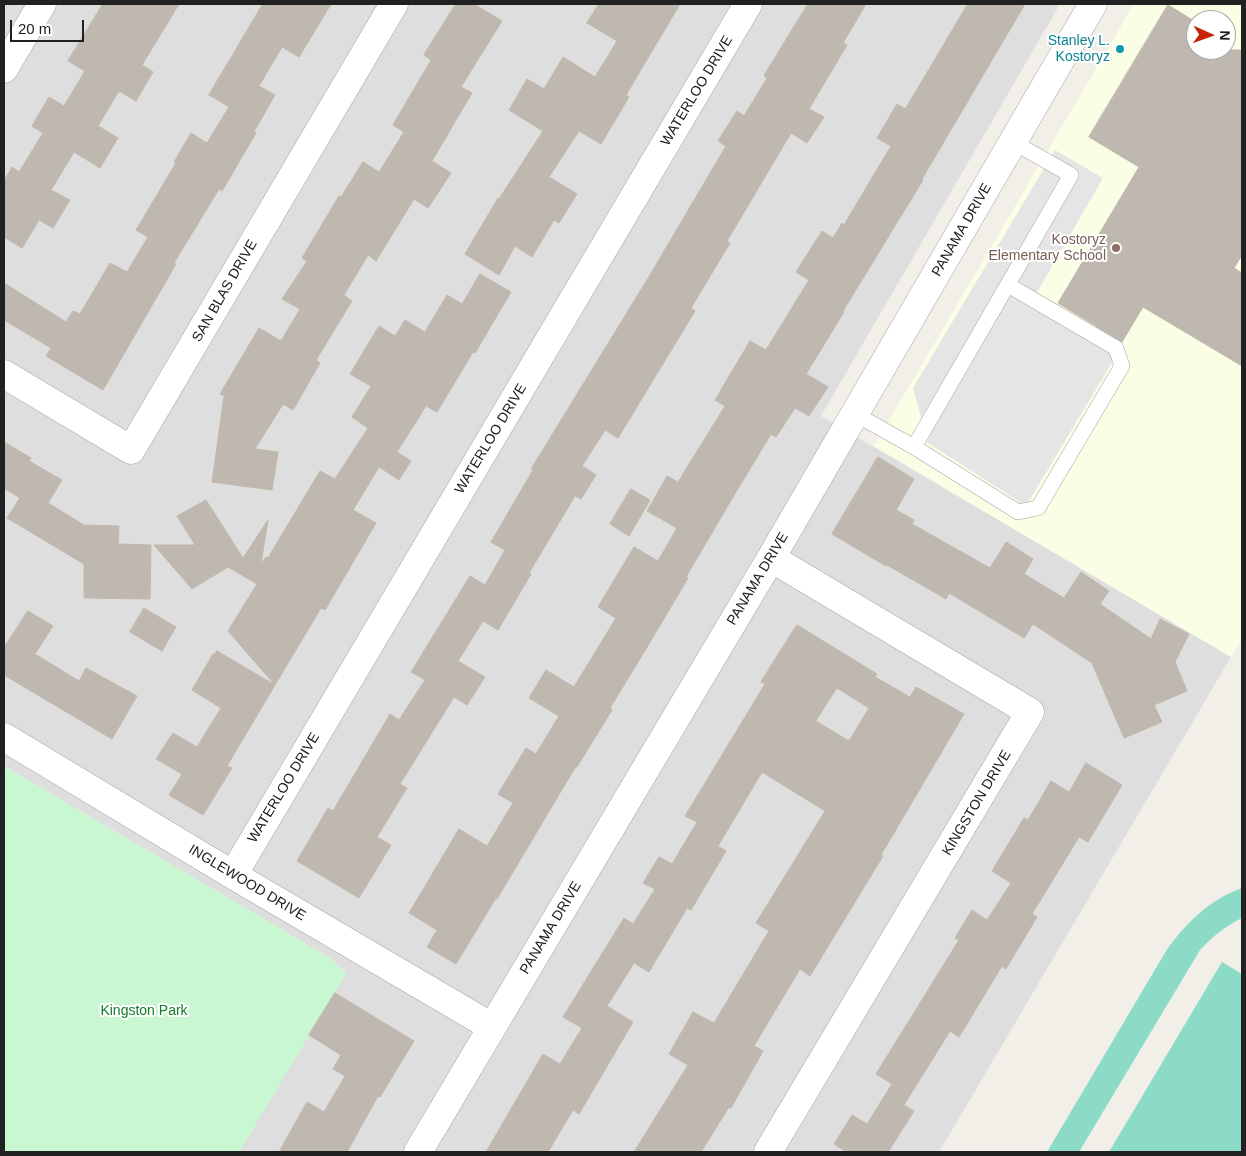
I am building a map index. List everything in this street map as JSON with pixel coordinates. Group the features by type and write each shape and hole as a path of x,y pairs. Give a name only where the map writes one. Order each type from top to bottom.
{"street":[{"path":"4,69 42,4"},
{"name":"SAN BLAS DRIVE","path":"4,374 131,450 394,4"},
{"name":"WATERLOO DRIVE","path":"233,875 748,4"},
{"name":"PANAMA DRIVE","path":"418,1152 771,558 1093,4"},
{"name":"KINGSTON DRIVE","path":"768,1152 1030,712 771,558"},
{"name":"INGLEWOOD DRIVE","path":"4,737 233,875 492,1027"}],"lane":[{"path":"914,447 1071,176 1013,142"},
{"path":"855,414 914,447 1018,512 1038,508 1122,366 1116,348 1008,285"}],"shaded area":[{"path":"4,4 1060,4 821,416 1231,657 939,1152 239,1152 346,973 330,958 4,766"},
{"name":"Kostoryz Elementary School","path":"1134,4 1242,4 1242,639 1231,657 874,446"},
{"path":"1055,150 1103,178 1036,294 1122,346 1026,506 928,443 913,388"}],"green space":[{"name":"Kingston Park","path":"4,766 330,958 346,974 239,1152 4,1152"},
{"path":"1242,888 1242,918 1220,932 1200,950 1079,1152 1047,1152 1166,951 1199,914 1219,899"},
{"path":"1222,962 1242,974 1242,1152 1109,1152"}],"building":[{"path":"103,4 179,4 142,65 153,72 136,101 119,91 98,126 118,138 100,168 74,152 51,190 70,200 53,228 39,220 22,248 4,237 4,181 12,167 19,172 43,133 32,126 49,97 64,106 85,71 68,61"},
{"path":"263,4 331,4 299,57 282,47 259,86 275,95 254,132 256,133 222,191 219,189 174,263 176,264 103,390 46,356 51,348 4,320 4,283 66,322 73,311 80,314 110,263 127,272 148,237 136,230 176,163 174,162 191,133 207,143 229,107 209,95"},
{"path":"456,4 474,4 502,21 461,87 472,93 432,161 451,173 428,208 414,199 376,261 368,255 344,295 352,301 316,360 320,363 293,410 283,404 255,449 278,452 272,490 212,482 224,396 220,394 259,328 281,341 300,309 282,299 307,261 302,258 339,196 341,197 363,162 379,172 404,132 393,125 431,60 424,55"},
{"path":"599,4 680,4 626,95 629,97 601,144 579,131 549,177 577,194 559,223 554,220 532,257 515,246 499,275 465,254 498,198 543,131 509,110 527,79 544,89 563,57 595,77 617,41 587,23"},
{"path":"808,4 866,4 843,43 847,45 809,109 824,117 807,143 791,133 727,241 730,243 691,308 695,311 618,438 605,430 582,466 596,475 581,499 575,496 529,573 531,574 498,630 483,621 458,661 485,677 467,705 454,697 400,784 407,788 377,837 391,845 359,898 297,861 328,808 333,811 390,714 399,720 425,680 411,672 470,576 485,585 505,550 491,542 533,470 531,469 647,280 726,146 718,141 737,111 744,116 767,78 764,76"},
{"path":"968,4 1025,4 923,180 806,374 828,387 809,416 795,408 776,437 771,434 610,708 612,710 456,964 427,947 437,930 409,913 459,829 487,846 513,803 498,794 526,748 536,754 559,716 529,698 546,670 574,687 616,618 598,607 634,547 658,561 677,528 647,511 667,476 678,482 725,406 715,400 750,341 766,350 809,280 796,272 822,231 833,238 842,223 844,225 891,146 877,138 897,104 905,109"},
{"path":"1168,5 1186,16 1186,60 1236,60 1236,50 1242,50 1242,255 1234,268 1242,273 1242,366 1143,307 1122,342 1058,303 1139,167 1089,137"},
{"path":"480,274 511,292 437,412 426,406 397,452 411,461 399,480 379,467 353,510 376,523 325,610 321,608 275,685 228,631 257,584 228,567 192,589 154,545 195,545 177,516 206,500 243,558 268,520 261,564 266,557 268,558 320,471 335,479 368,428 352,417 371,386 350,374 379,326 395,336 405,320 425,332 447,295 462,304"},
{"path":"4,442 31,458 29,461 62,480 48,503 84,525 119,526 118,544 151,545 150,599 84,598 84,564 7,518 20,498 4,488"},
{"path":"878,457 914,479 896,510 914,520 912,524 990,568 1006,542 1033,559 1024,574 1064,598 1081,572 1109,591 1100,604 1151,639 1160,619 1189,634 1175,662 1187,691 1154,705 1162,722 1124,738 1092,663 1033,624 1024,638 949,593 946,599 832,534"},
{"path":"631,489 650,500 629,536 610,524"},
{"path":"144,608 176,627 162,651 130,632"},
{"path":"28,611 53,626 35,654 79,681 86,668 137,696 112,739 4,675 4,648"},
{"path":"797,625 877,674 875,677 910,697 916,687 964,714 881,855 883,856 810,976 800,969 754,1046 763,1051 731,1108 729,1107 701,1152 634,1152 688,1065 669,1054 693,1012 714,1023 769,931 756,923 825,811 762,772 718,846 726,851 691,910 687,908 649,972 634,963 607,1006 633,1022 579,1114 573,1110 548,1152 486,1152 543,1054 560,1064 582,1028 563,1017 624,918 633,924 655,889 643,883 659,857 672,864 697,822 685,816 765,684 761,682","holes":["837,688 869,708 849,741 816,721"]},
{"path":"217,651 275,685 227,766 232,768 203,815 169,795 182,774 156,759 173,733 197,747 221,708 192,690 213,654"},
{"path":"1086,763 1122,785 1088,842 1079,837 1032,914 1037,917 1006,969 1002,966 959,1037 950,1031 904,1105 914,1111 888,1152 847,1152 834,1144 852,1115 867,1124 892,1084 876,1074 959,940 955,938 972,910 987,920 1011,883 992,871 1024,818 1028,820 1051,781 1069,792"},
{"path":"335,993 414,1041 380,1097 378,1096 347,1152 279,1152 307,1102 324,1112 345,1076 333,1069 341,1055 309,1035"}],"place":[{"name":"Stanley L. Kostoryz","path":"1120,49"},
{"name":"Kostoryz Elementary School","path":"1116,248"}]}
